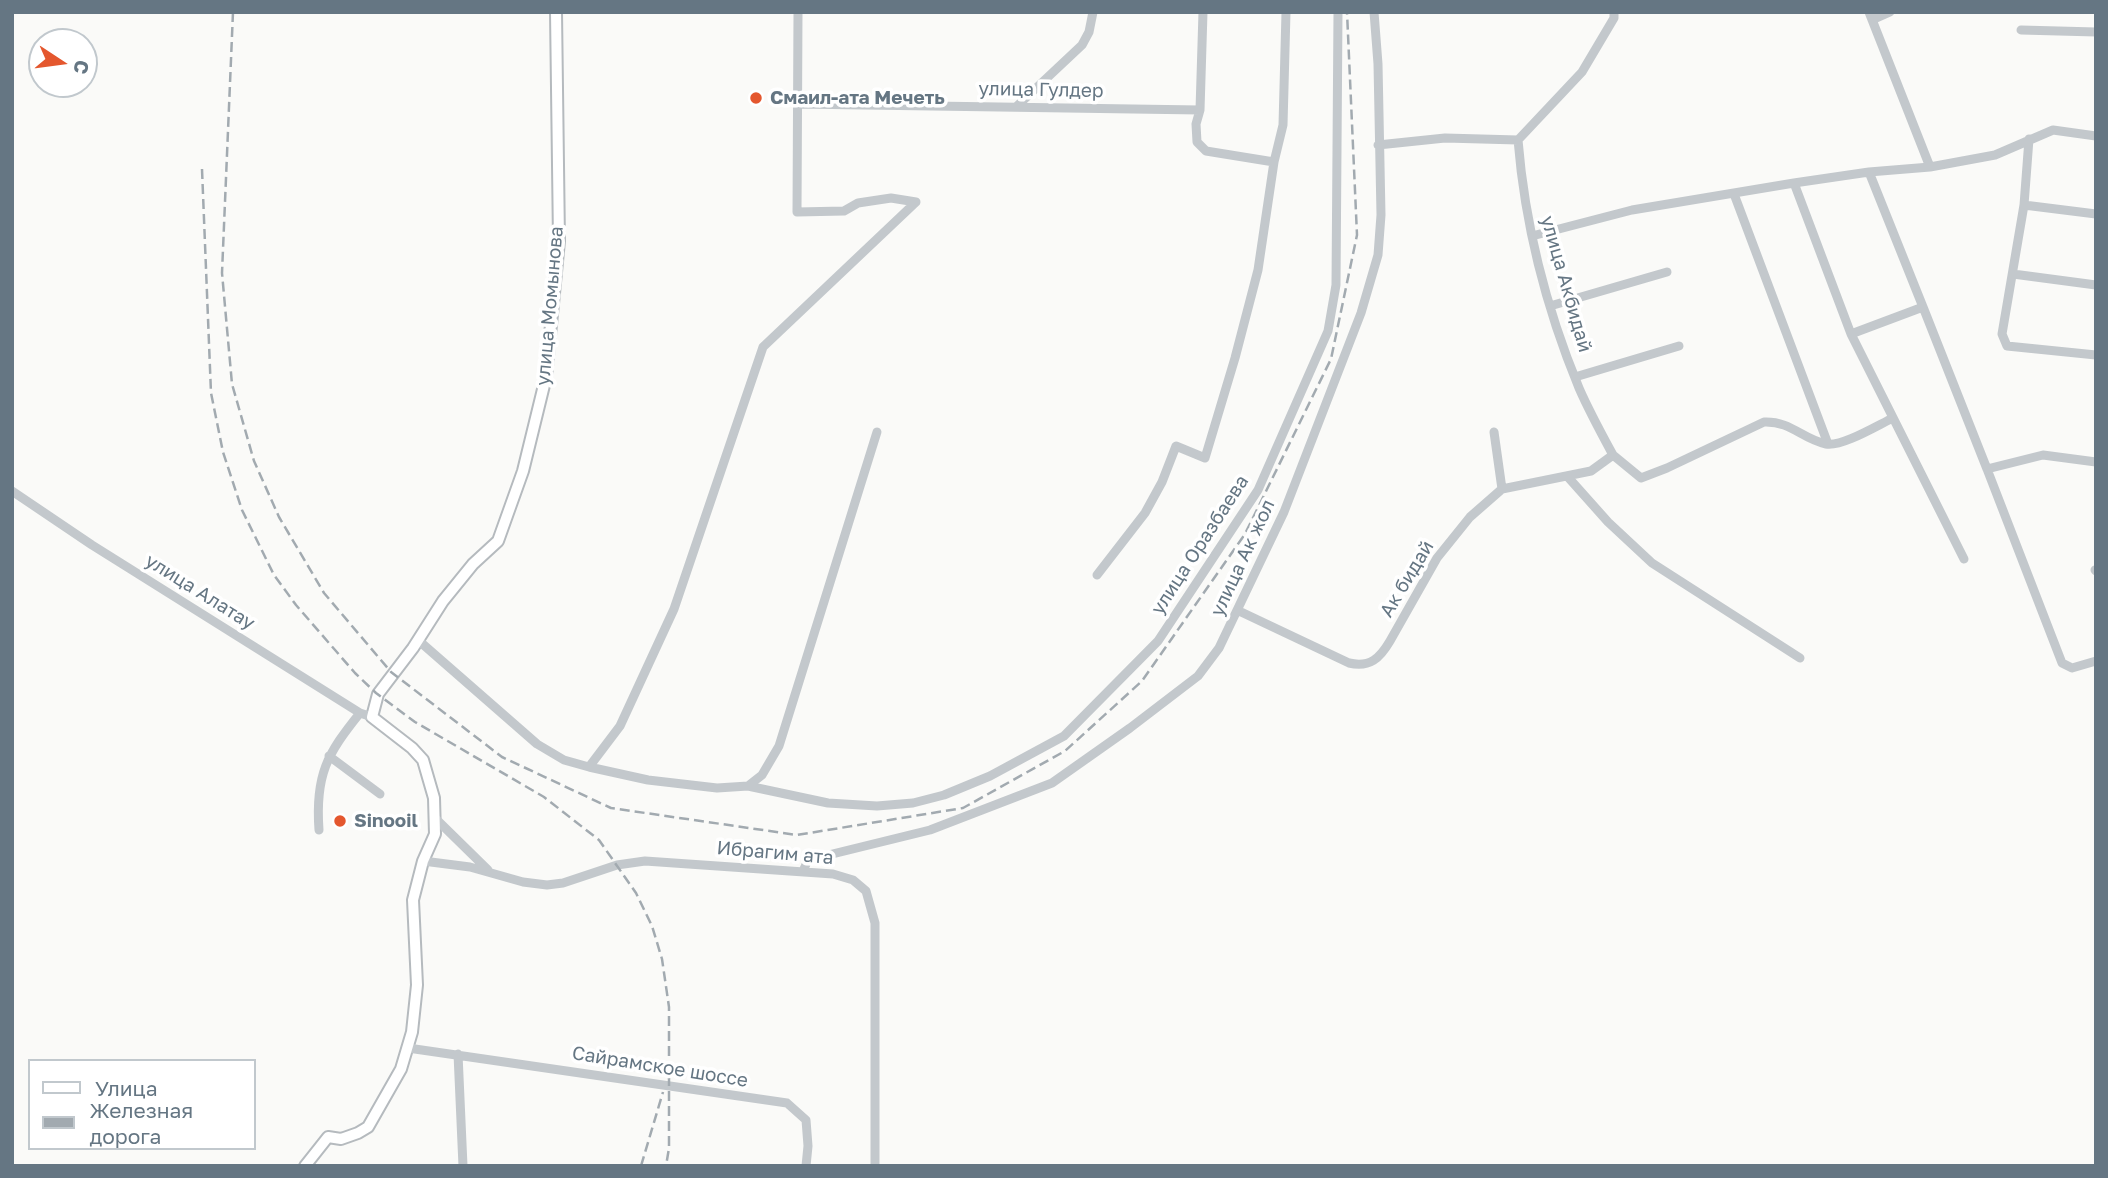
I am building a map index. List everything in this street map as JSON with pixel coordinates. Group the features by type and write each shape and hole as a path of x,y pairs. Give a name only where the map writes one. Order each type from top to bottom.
{"main road":[{"name":"улица Момынова","path":"372,717 378,694 443,601 473,564 498,541 523,471 546,377 559,241 556,12"},
{"path":"305,1166 328,1137 341,1139 368,1127 401,1069 412,1032 417,985 414,900 423,861 435,834 434,798 423,760 372,717"}],"street":[{"path":"589,767 620,726 674,609 763,347 916,202 891,198 858,202 844,211 797,212 798,12"},
{"path":"1016,107 1082,45 1089,32 1093,12"},
{"path":"1203,12 1200,110 1196,124 1196,142 1206,151 1274,162"},
{"path":"1097,575 1145,513 1162,482 1176,446 1205,458 1258,270 1274,162 1283,124 1286,12"},
{"name":"улица Оразбаева","path":"418,640 537,744 564,760 648,780 717,788 748,786 828,803 877,806 913,803 944,795 990,776 1064,736 1158,641 1258,490 1328,331 1336,285 1338,12"},
{"name":"улица Ак жол","path":"803,871 808,860 930,831 1052,783 1198,676 1219,648 1284,512 1361,313 1378,254 1381,215 1378,64 1374,12"},
{"path":"1378,145 1445,138 1518,140 1582,72 1614,18 1614,12"},
{"path":"1889,12 1870,16 1930,167"},
{"path":"2021,30 2096,32"},
{"name":"улица Гулдер","path":"797,104 1200,110"},
{"path":"1532,236 1632,210 1794,183 1869,172 1930,167 1995,155 2053,130 2096,136"},
{"path":"2029,139 2024,205 2002,334 2007,346 2096,355"},
{"name":"улица Акбидай","path":"1518,140 1522,191 1550,306 1579,389 1613,454"},
{"path":"1869,172 2062,663 2072,668 2096,661"},
{"path":"1794,183 1851,334 1964,559"},
{"path":"1734,194 1828,444"},
{"path":"2024,205 2096,214"},
{"path":"1550,306 1667,272"},
{"path":"2013,274 2096,285"},
{"path":"1851,334 1923,307"},
{"path":"1575,377 1679,346"},
{"path":"1613,454 1635,475 1646,478 1764,422 1774,421 1789,425 1828,444 1839,443 1893,418"},
{"path":"748,786 762,775 779,746 877,432"},
{"path":"1494,432 1502,489"},
{"name":"Ак бидай","path":"1239,611 1349,663 1361,666 1371,662 1383,653 1437,558 1470,517 1502,489 1591,471 1613,454"},
{"path":"1987,469 2043,455 2096,462"},
{"path":"1567,475 1608,522 1653,563 1800,658"},
{"name":"улица Алатау","path":"12,491 114,559 360,713 372,717"},
{"path":"319,830 317,811 320,783 329,756 360,713"},
{"path":"329,756 380,794"},
{"path":"436,819 489,871"},
{"name":"Ибрагим ата","path":"423,861 489,871 523,882 547,885 564,883 617,866 645,861 803,871 833,874 853,880 866,891 875,923 875,1166"},
{"name":"Сайрамское шоссе","path":"408,1048 786,1103 806,1120 806,1166"},
{"path":"458,1054 463,1166"}],"railway":[{"path":"233,12 222,273 232,384 254,461 279,517 324,593 391,672 502,757 611,808 797,835 963,808 1065,751 1142,681 1245,534 1331,359 1357,235 1347,12"},
{"path":"202,169 211,393 223,452 242,510 274,575 296,605 355,673 376,693 415,722 544,797 599,840 636,893 652,926 662,959 669,1007 669,1148 666,1166"},
{"path":"641,1166 663,1092"}],"place":[{"name":"Смаил-ата Мечеть","path":"756,98"},
{"name":"Sinooil","path":"340,821"}]}
